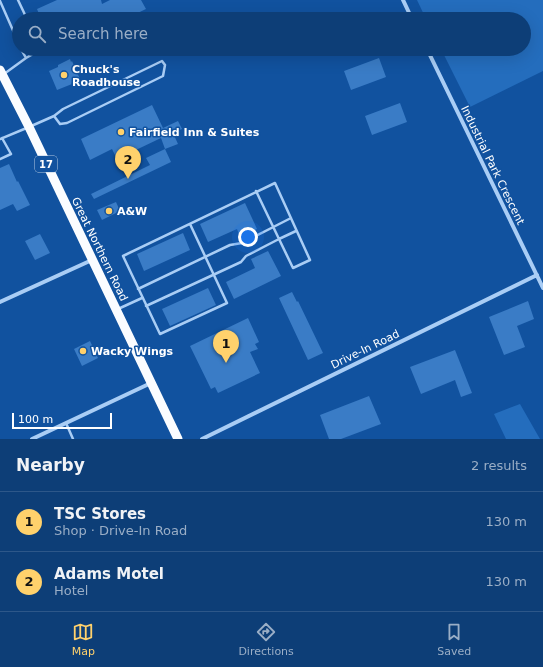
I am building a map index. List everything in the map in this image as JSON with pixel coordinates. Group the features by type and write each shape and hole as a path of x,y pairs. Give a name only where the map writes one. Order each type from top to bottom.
{"highway":[{"name":"Great Northern Road","path":"1,74 29,127 178,439"}],"street":[{"path":"403,0 409,12"},
{"name":"Industrial Park Crescent","path":"430,56 543,288"},
{"path":"0,302 92,260"},
{"name":"Drive-In Road","path":"202,439 537,275"},
{"path":"32,439 152,383"}],"lane":[{"path":"18,0 24,12"},
{"path":"0,1 12,28"},
{"path":"1,74 30,56"},
{"path":"0,159 11,154 1,138 54,116 63,109 162,61 165,65 163,76 67,123 60,124 54,116"},
{"path":"190,224 227,303 160,334 123,256 151,242 190,224 256,191 274,183 310,260 293,268 256,191"},
{"path":"138,289 230,245 242,243 291,218"},
{"path":"146,306 241,262 246,256 296,231"},
{"path":"116,310 142,298"},
{"path":"66,423 74,439"}],"shaded area":[{"path":"417,0 543,0 543,71 470,107 444,56 531,56 531,12 423,12"},
{"path":"520,404 540,439 506,439 494,414"}],"building":[{"path":"57,0 101,0 102,4 110,0 141,0 146,9 140,12 38,12 37,9"},
{"path":"379,58 386,77 351,90 344,71"},
{"name":"Chuck's Roadhouse","path":"70,59 80,79 57,90 49,71"},
{"path":"400,103 407,122 372,135 365,116"},
{"name":"Fairfield Inn & Suites","path":"152,105 163,128 178,121 182,129 173,133 178,144 165,149 161,138 117,159 112,149 90,160 81,139"},
{"path":"165,149 171,162 94,199 91,194 150,165 146,158"},
{"path":"9,164 30,205 17,211 13,204 0,210 0,168"},
{"name":"A&W","path":"116,202 120,211 102,220 97,210"},
{"path":"245,203 257,229 240,237 237,229 208,242 200,224"},
{"path":"183,233 190,250 144,271 137,254"},
{"path":"40,234 50,253 35,260 25,241"},
{"path":"268,251 281,276 234,299 226,282 255,268 251,259"},
{"path":"208,288 216,305 170,326 162,309"},
{"path":"292,292 297,302 298,301 323,353 308,360 279,298"},
{"path":"528,301 534,319 517,326 525,347 504,355 489,317"},
{"path":"248,318 259,342 255,344 258,349 250,352 260,373 218,393 215,387 211,389 190,346"},
{"path":"90,341 98,358 82,366 74,349"},
{"path":"455,350 472,393 461,397 455,380 421,394 410,367"},
{"path":"369,396 381,424 341,439 329,439 320,415"}],"place":[{"name":"Chuck's Roadhouse","path":"64,75"},
{"name":"Fairfield Inn & Suites","path":"121,132"},
{"name":"Adams Motel","path":"128,179"},
{"name":"A&W","path":"109,211"},
{"name":"Wacky Wings","path":"83,351"},
{"name":"TSC Stores","path":"226,363"}]}
